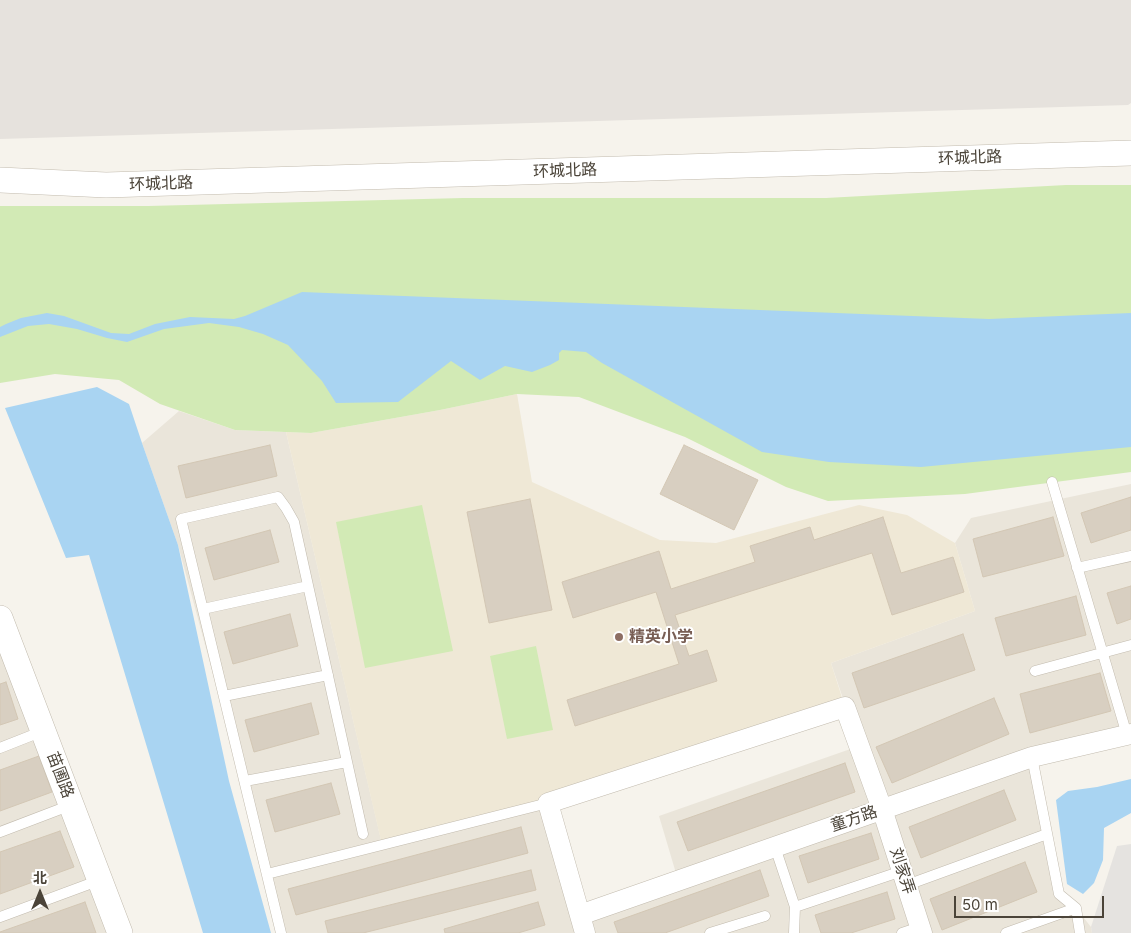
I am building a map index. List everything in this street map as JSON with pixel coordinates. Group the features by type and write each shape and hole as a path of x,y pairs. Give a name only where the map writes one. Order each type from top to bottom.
{"street":[{"name":"环城北路","path":"0,180 106,185 1131,153"},
{"name":"苗圃路","path":"0,618 11,657 43,731 120,933"},
{"name":"刘家弄","path":"548,803 845,707 882,809 904,878 915,931"},
{"name":"童方路","path":"583,924 775,847 882,809 1032,757 1129,734"},
{"path":"548,803 583,924"}],"lane":[{"path":"1052,482 1102,652 1129,734"},
{"path":"282,933 181,519 278,497 286,508 294,522 363,834"},
{"path":"1077,568 1131,556"},
{"path":"203,610 308,586"},
{"path":"1035,671 1131,645"},
{"path":"224,696 328,675"},
{"path":"0,748 43,731"},
{"path":"1032,757 1059,894 1076,908 1080,933"},
{"path":"245,781 347,762"},
{"path":"267,874 548,803"},
{"path":"0,832 72,805"},
{"path":"795,907 904,878 1047,834"},
{"path":"775,847 795,907 794,933"},
{"path":"0,917 100,880"},
{"path":"1006,933 1076,908"},
{"path":"710,933 765,916"}],"shaded area":[{"path":"0,0 1131,0 1131,103 1128,105 0,139"},
{"name":"精英小学","path":"517,394 532,482 660,540 716,543 859,505 907,515 955,543 975,611 831,663 845,707 548,803 382,845 286,432 311,433"},
{"path":"179,411 235,430 286,432 382,844 548,803 579,914 678,880 659,816 859,746 831,663 975,611 955,543 971,518 1131,484 1131,734 1032,757 1059,894 1076,908 1091,927 1092,933 281,933 267,874 178,545 142,443"},
{"path":"0,618 120,933 0,933"},
{"path":"1131,844 1131,933 1092,933 1091,927 1117,846"}],"green space":[{"path":"1066,185 1131,185 1131,472 965,494 828,501 786,487 685,437 579,397 517,394 311,433 235,430 160,404 119,380 55,374 0,383 0,206 148,206 463,198 826,198"},
{"path":"422,505 453,651 365,668 336,522"},
{"path":"536,646 553,730 507,739 490,656"}],"water":[{"path":"302,292 989,319 1131,313 1131,447 921,467 829,462 762,452 602,363 586,352 562,350 559,353 559,360 532,372 505,366 480,380 451,361 398,402 336,403 322,381 288,345 263,334 239,327 209,323 164,329 127,342 49,324 28,326 0,337 0,327 21,318 47,313 64,316 111,333 129,334 155,324 190,317 234,319"},
{"path":"97,387 129,404 178,545 229,781 271,933 203,933 89,555 66,558 5,408"},
{"path":"1131,779 1131,813 1104,828 1103,860 1094,883 1083,894 1067,884 1056,800 1068,791"}],"building":[{"path":"270,445 277,476 186,498 178,466"},
{"path":"684,445 758,480 734,530 660,494"},
{"path":"1131,497 1131,530 1091,543 1081,513"},
{"path":"530,499 552,610 489,623 467,512"},
{"path":"883,517 901,573 953,557 964,592 892,615 872,553 675,615 689,656 707,650 717,681 575,726 567,700 679,664 656,592 573,618 562,582 659,551 671,589 755,562 750,546 810,527 814,540"},
{"path":"1053,517 1064,556 983,577 973,539"},
{"path":"270,530 279,562 214,580 205,548"},
{"path":"1131,586 1131,619 1117,624 1107,593"},
{"path":"1076,596 1086,635 1006,656 995,618"},
{"path":"290,614 298,646 233,664 224,632"},
{"path":"963,634 975,670 864,708 852,673"},
{"path":"1100,673 1111,711 1030,733 1020,694"},
{"path":"6,682 18,719 0,725 0,684"},
{"path":"994,698 1009,734 892,783 876,747"},
{"path":"311,703 319,734 254,752 245,720"},
{"path":"39,756 52,792 0,811 0,770"},
{"path":"845,763 855,792 688,851 677,822"},
{"path":"331,783 340,814 275,832 266,800"},
{"path":"1004,790 1016,820 921,858 909,827"},
{"path":"521,827 528,853 296,915 288,889"},
{"path":"60,831 74,867 0,894 0,852"},
{"path":"871,833 879,859 808,883 799,856"},
{"path":"1025,862 1037,892 942,930 930,899"},
{"path":"531,870 536,890 363,933 328,933 325,921"},
{"path":"760,870 769,896 665,933 618,933 614,922"},
{"path":"887,892 895,919 851,933 821,933 815,915"},
{"path":"85,902 96,933 0,933 0,932"},
{"path":"538,902 545,925 518,933 445,933 444,929"}],"place":[{"name":"精英小学","path":"619,637"}]}
